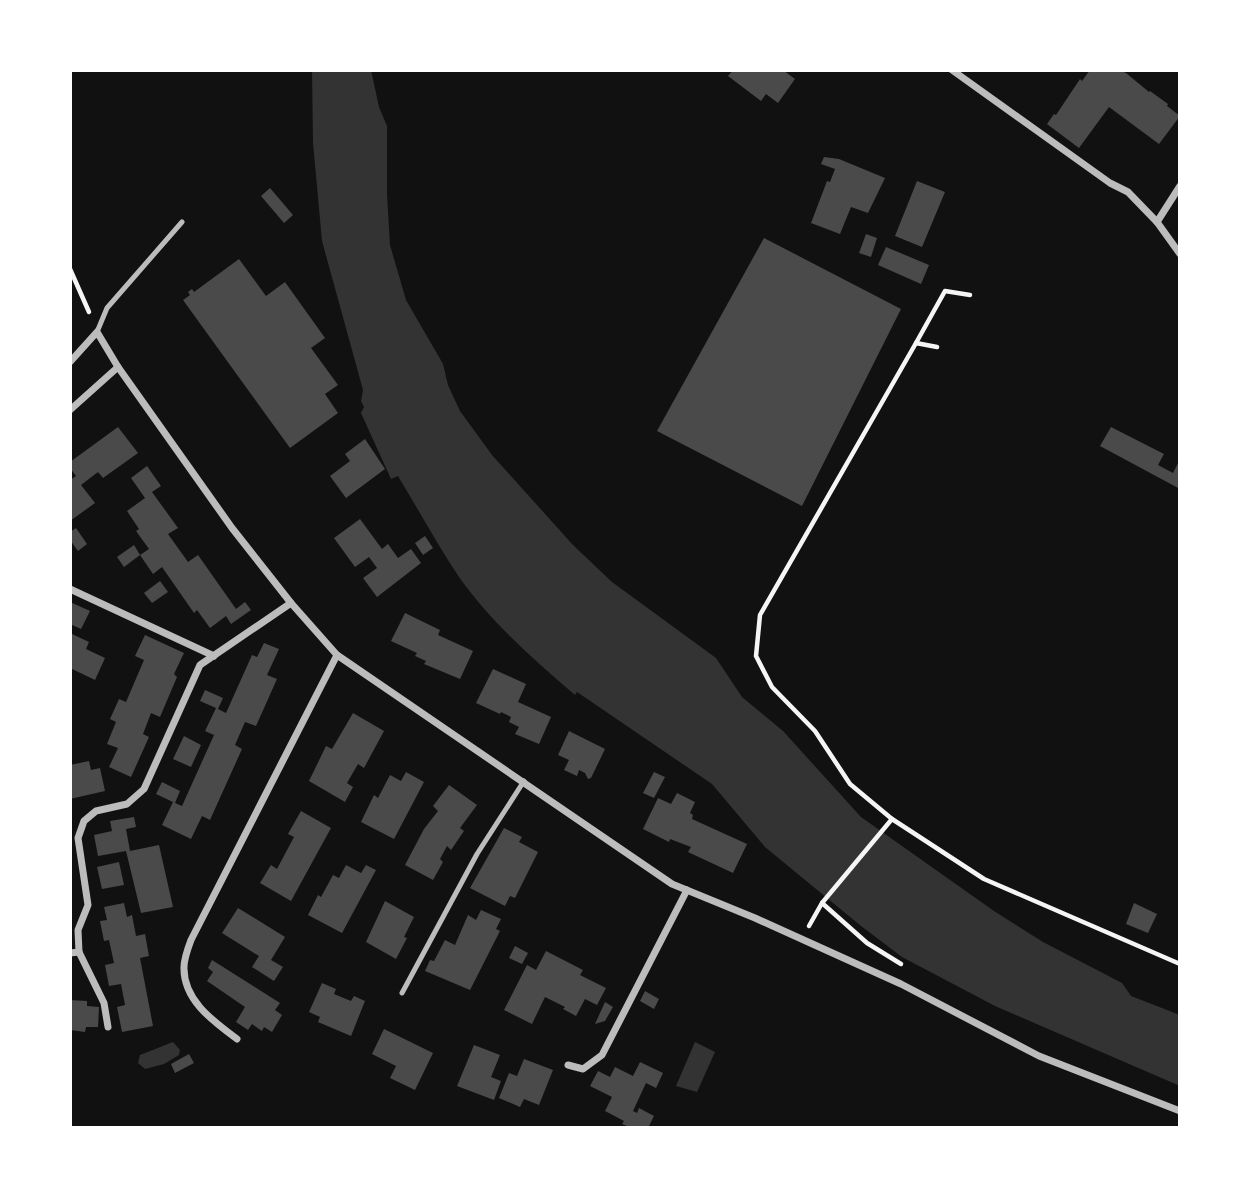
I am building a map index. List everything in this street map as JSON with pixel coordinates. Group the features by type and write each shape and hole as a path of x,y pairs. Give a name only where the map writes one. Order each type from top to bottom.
{"street":[{"path":"953,70 1110,183 1128,192 1157,222 1180,254"},
{"path":"1157,222 1180,186"},
{"path":"70,362 97,332 118,367 232,528 291,603 337,655 672,884 901,984 1039,1056 1180,1111"},
{"path":"70,410 118,367"},
{"path":"70,589 214,656"},
{"path":"108,1027 104,1003 79,952 78,930 88,905 78,838 84,821 96,811 127,804 144,789 200,665 291,603"},
{"path":"237,1040 203,1012 188,990 183,966 191,940 337,655"},
{"path":"568,1065 583,1069 602,1055 687,890"},
{"path":"70,954 79,952"}],"lane":[{"path":"97,332 107,308 182,222"},
{"path":"402,993 477,854 524,781"}],"path":[{"path":"70,271 97,332"},
{"path":"970,295 946,291 760,615 756,656 772,687 815,731 850,784 892,819 984,879 1179,962"},
{"path":"916,343 937,347"},
{"path":"813,918 822,903 892,819"},
{"path":"822,903 867,943 905,966 901,984"}],"shaded area":[{"path":"312,70 371,70 379,107 387,126 390,245 406,300 443,364 448,385 460,411 492,455 573,545 612,582 716,658 742,697 783,731 861,817 994,911 1043,942 1122,983 1131,996 1180,1015 1180,1086 995,1006 902,957 765,847 712,784 577,692 575,695 528,654 471,594 398,476 391,479 361,413 364,407 361,401 363,390 322,241 313,143"},
{"path":"173,1042 180,1050 179,1055 164,1064 145,1069 138,1063 140,1055"},
{"path":"695,1042 715,1052 697,1092 676,1086"}],"building":[{"path":"733,70 783,70 795,79 778,103 766,94 761,101 728,76"},
{"path":"1090,70 1119,70 1126,73 1180,116 1159,144 1109,107 1079,148 1047,124 1080,79 1082,81"},
{"path":"824,157 839,159 885,178 868,213 851,207 840,234 811,223 827,181 830,182 835,169 821,164"},
{"path":"917,181 945,192 922,247 895,236"},
{"path":"270,188 293,215 284,223 261,196"},
{"path":"866,234 877,238 871,257 859,253"},
{"path":"764,238 901,309 802,506 657,431"},
{"path":"886,247 929,265 921,284 878,265"},
{"path":"239,259 266,296 285,282 325,338 311,348 338,385 325,394 338,413 290,448 183,300 190,295 188,292 192,289 194,292"},
{"path":"118,427 138,453 103,478 98,472 81,485 95,503 70,521 70,480 76,476 70,468 70,462"},
{"path":"1111,427 1164,454 1158,465 1173,473 1180,459 1180,489 1100,446"},
{"path":"365,439 385,469 346,498 330,476 350,461 345,454"},
{"path":"147,466 161,486 152,492 178,528 168,534 188,562 198,555 236,609 245,602 251,610 231,624 226,616 210,628 197,610 194,613 162,567 153,574 140,555 149,549 136,531 139,529 127,511 145,498 131,478"},
{"path":"360,519 382,549 388,544 398,558 411,549 421,563 377,597 363,578 377,568 369,557 355,567 334,538"},
{"path":"76,528 87,544 78,551 70,540 70,532"},
{"path":"425,536 433,548 423,555 415,543"},
{"path":"134,545 140,555 124,567 117,557"},
{"path":"160,581 168,592 152,603 144,593"},
{"path":"70,602 90,611 81,629 70,624"},
{"path":"405,613 440,630 438,635 473,651 460,679 424,664 426,661 415,656 417,653 391,641"},
{"path":"70,633 89,642 86,649 105,658 95,680 70,668"},
{"path":"145,635 184,653 160,717 151,713 143,734 149,737 131,777 109,767 118,748 107,744 116,722 110,719 119,699 126,702 144,660 135,656"},
{"path":"264,643 279,649 267,675 277,679 256,726 245,722 235,745 242,749 210,820 202,816 191,839 162,825 173,802 156,794 162,782 180,791 175,803 182,806 214,735 205,731 216,708 200,701 205,690 223,698 218,709 226,713 252,655 257,657"},
{"path":"493,669 526,684 518,702 551,717 539,744 515,734 519,727 509,722 511,717 476,703"},
{"path":"353,713 384,731 364,768 358,764 347,783 353,787 345,802 309,781 326,746 332,749"},
{"path":"569,731 605,749 591,778 588,779 585,773 579,770 577,776 564,770 569,760 558,755"},
{"path":"184,736 201,745 191,767 173,759"},
{"path":"89,761 91,770 100,768 105,791 70,799 70,765"},
{"path":"406,772 424,782 394,839 361,822 374,795 378,798 390,775 401,781"},
{"path":"654,772 665,777 654,798 643,793"},
{"path":"449,785 477,805 460,828 464,831 451,850 447,846 440,859 443,862 433,880 405,865 424,829 438,811 433,806"},
{"path":"677,793 695,802 690,813 693,815 692,819 747,844 733,873 688,852 691,847 670,839 669,842 643,829 658,798 671,804"},
{"path":"301,811 331,828 291,901 260,883 271,865 277,869 294,837 288,834"},
{"path":"134,817 136,827 126,829 130,851 159,845 173,907 141,913 126,851 98,856 94,835 112,831 110,821"},
{"path":"504,828 522,837 519,842 538,852 515,898 510,896 505,906 470,888"},
{"path":"119,862 124,885 102,889 97,867"},
{"path":"346,865 361,873 366,865 376,870 342,933 308,915 318,895 321,897 333,875 339,878"},
{"path":"385,901 414,917 396,959 366,942"},
{"path":"124,903 127,917 132,915 136,936 145,934 149,956 140,958 153,1026 122,1032 117,1007 125,1005 121,984 109,986 105,965 114,963 109,940 104,941 100,921 107,920 104,907"},
{"path":"1134,903 1157,914 1148,933 1126,924"},
{"path":"238,908 285,937 271,960 283,967 274,981 252,967 259,956 222,933"},
{"path":"481,910 501,919 496,929 500,931 470,990 425,971 430,960 434,961 445,940 455,945 468,915 476,920"},
{"path":"515,946 528,953 522,964 509,958"},
{"path":"546,951 583,970 580,975 606,988 597,1005 585,999 576,1016 545,997 532,1024 504,1010 527,965 536,970"},
{"path":"212,960 280,1003 275,1010 282,1015 272,1032 264,1027 262,1031 252,1024 248,1030 236,1022 245,1007 207,981 213,972 208,968"},
{"path":"322,983 336,989 334,994 351,1001 354,996 365,1001 351,1036 318,1022 320,1017 309,1012"},
{"path":"645,991 659,999 654,1009 640,1001"},
{"path":"70,1000 87,1001 87,1006 99,1007 98,1027 86,1027 85,1032 70,1030"},
{"path":"605,1002 613,1007 605,1021 595,1024"},
{"path":"384,1029 433,1053 415,1090 390,1078 396,1066 372,1054"},
{"path":"474,1045 500,1055 491,1077 501,1081 494,1100 457,1086"},
{"path":"189,1054 194,1063 175,1073 171,1064"},
{"path":"524,1059 553,1070 539,1105 524,1099 520,1107 499,1098 509,1073 517,1076"},
{"path":"640,1062 663,1073 656,1088 646,1083 633,1111 637,1113 639,1108 654,1116 648,1128 632,1128 605,1111 612,1097 590,1086 598,1071 610,1077 615,1067 633,1076"}]}
